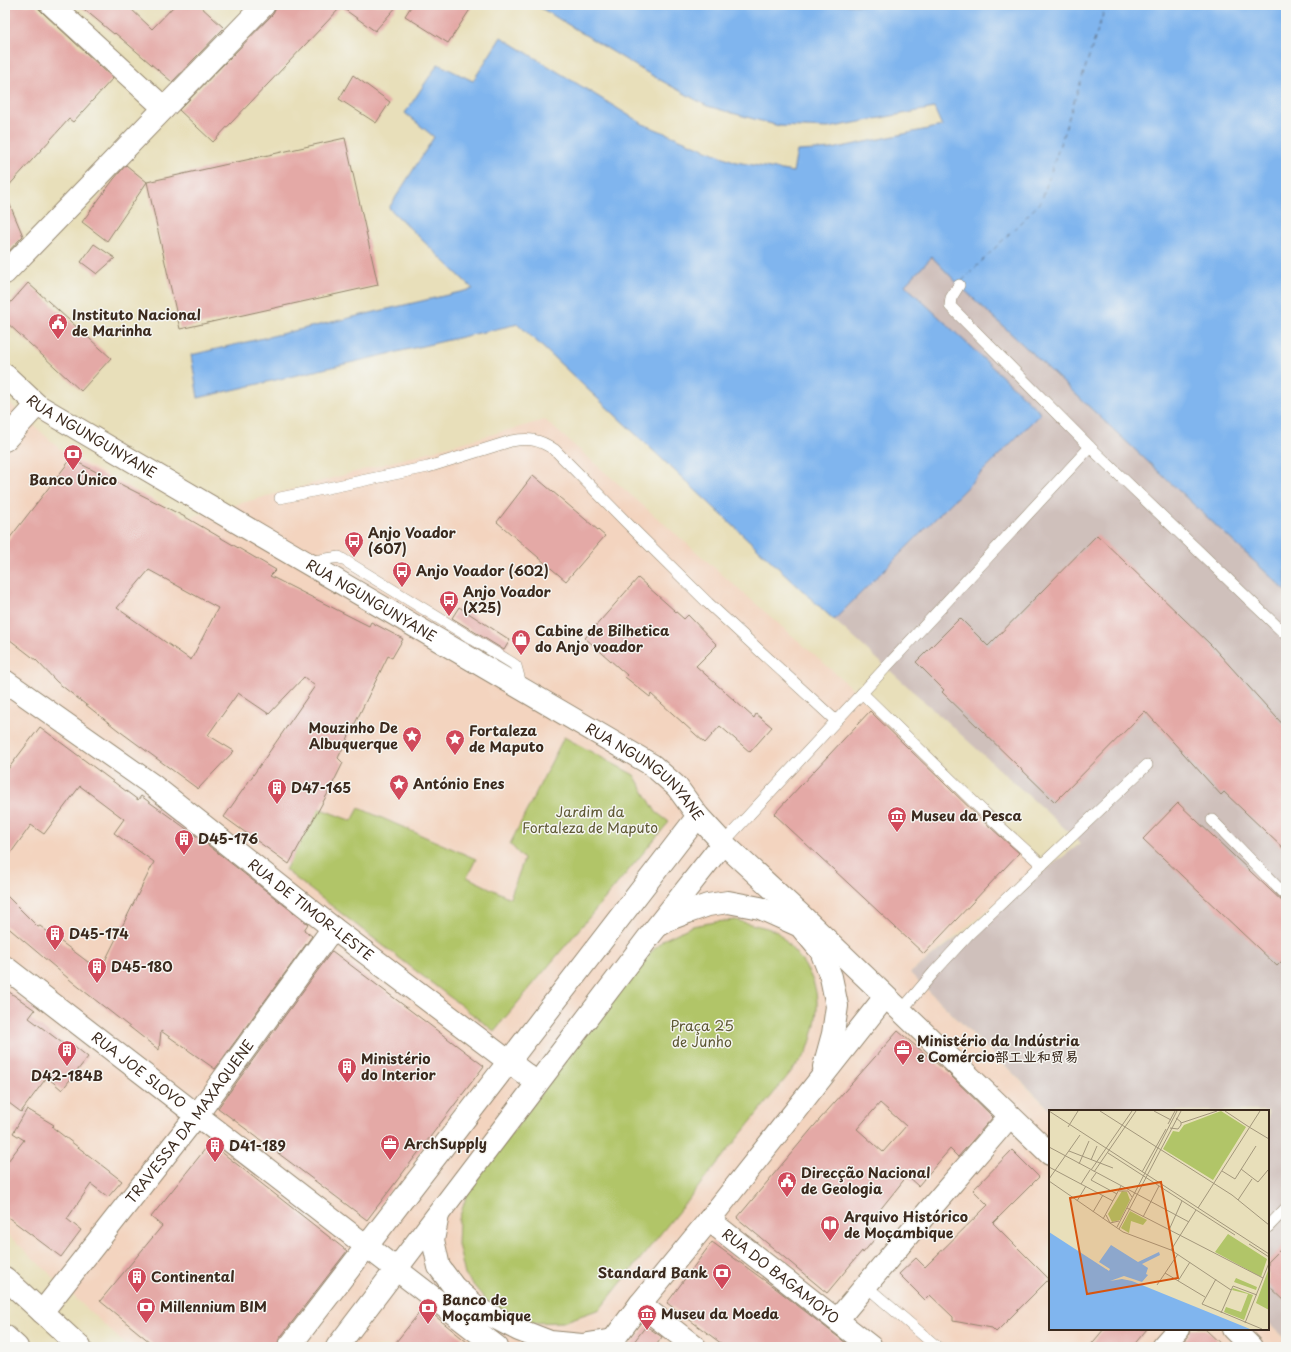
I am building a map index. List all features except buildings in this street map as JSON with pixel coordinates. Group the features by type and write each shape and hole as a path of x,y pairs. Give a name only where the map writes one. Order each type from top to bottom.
{"street":[{"path":"52,5 164,108"},
{"path":"5,273 264,5"},
{"name":"RUA NGUNGUNYANE","path":"5,375 37,405 652,765 677,787 698,816 724,843"},
{"path":"5,440 37,405"},
{"name":"RUA DE TIMOR-LESTE","path":"8,689 151,784 333,928 537,1083"},
{"path":"289,1347 698,816"},
{"path":"337,1347 648,938 724,843 1049,1153"},
{"path":"648,938 667,920 708,905 728,902 760,908 800,926 821,951 831,977 837,1006 833,1034 822,1076"},
{"name":"TRAVESSA DA MAXAQUENE","path":"42,1312 197,1115 333,928"},
{"name":"RUA JOE SLOVO","path":"5,967 366,1246"},
{"path":"438,1214 433,1240 439,1267 454,1287 480,1310 519,1330 550,1342 582,1345 611,1344 640,1304 709,1220 885,997"},
{"path":"837,1320 930,1208 1010,1116"},
{"name":"RUA DO BAGAMOYO","path":"709,1220 871,1347"},
{"path":"366,1246 497,1347"},
{"path":"5,1278 80,1347"},
{"path":"640,1304 695,1347"},
{"path":"1162,1347 1177,1330"},
{"path":"1234,1330 1251,1347"},
{"path":"5,1336 17,1347"}],"lane":[{"path":"959,285 951,298 950,306 1090,447 1286,635"},
{"path":"280,498 428,467 511,441 535,440 545,443 555,450 708,603 836,721"},
{"path":"724,843 1090,447"},
{"path":"862,693 986,814 1042,865"},
{"path":"901,1011 969,934 1147,765"},
{"path":"1212,820 1286,896"},
{"path":"1269,1226 1286,1208"},
{"path":"866,1286 938,1347"}],"shaded area":[{"path":"932,257 959,285 1286,591 1286,1339 1269,1323 1269,1110 1051,1110 910,973 1081,843 834,620 1040,413 905,285"},
{"path":"5,399 62,451 187,518 545,420 834,672 1044,865 910,973 1050,1110 1049,1330 1269,1330 1269,1323 1286,1340 1286,1347 128,1347 5,1232"}],"green space":[{"name":"Jardim da Fortaleza de Maputo","path":"564,737 634,775 656,812 669,822 494,1031 285,870 318,808 352,821 359,808 476,859 467,877 510,898 524,859 510,844"},
{"name":"Praça 25 de Junho","path":"736,920 777,932 803,963 810,975 815,987 817,1011 812,1037 807,1052 600,1309 563,1322 528,1323 490,1305 465,1275 458,1244 459,1219 468,1191 633,971 663,940 692,926"}],"water":[{"path":"536,5 1286,5 1286,591 959,285 932,257 905,285 1041,413 834,620 518,324 198,398 191,355 473,289 389,208 434,137 405,113 438,64 473,81 501,37 643,124 736,162 793,172 797,151 832,149 942,126 934,108 828,128 779,126 707,106 644,71"}],"ferry route":[{"path":"962,281 1041,202 1106,5"}],"place":[{"name":"Instituto Nacional de Marinha","path":"58,340"},
{"name":"Banco Único","path":"73,471"},
{"name":"Anjo Voador (607)","path":"354,558"},
{"name":"Anjo Voador (602)","path":"402,588"},
{"name":"Anjo Voador (X25)","path":"449,617"},
{"name":"Cabine de Bilhetica do Anjo voador","path":"521,656"},
{"name":"Mouzinho De Albuquerque","path":"412,753"},
{"name":"Fortaleza de Maputo","path":"455,756"},
{"name":"António Enes","path":"399,801"},
{"name":"D47-165","path":"277,805"},
{"name":"Museu da Pesca","path":"897,833"},
{"name":"D45-176","path":"184,856"},
{"name":"D45-174","path":"55,951"},
{"name":"D45-180","path":"97,984"},
{"name":"Ministério da Indústria e Comércio部工业和贸易","path":"903,1066"},
{"name":"D42-184B","path":"67,1067"},
{"name":"Ministério do Interior","path":"347,1084"},
{"name":"ArchSupply","path":"390,1161"},
{"name":"D41-189","path":"215,1163"},
{"name":"Direcção Nacional de Geologia","path":"787,1198"},
{"name":"Arquivo Histórico de Moçambique","path":"830,1242"},
{"name":"Standard Bank","path":"722,1290"},
{"name":"Continental","path":"137,1294"},
{"name":"Millennium BIM","path":"146,1324"},
{"name":"Banco de Moçambique","path":"428,1325"},
{"name":"Museu da Moeda","path":"647,1331"}]}
